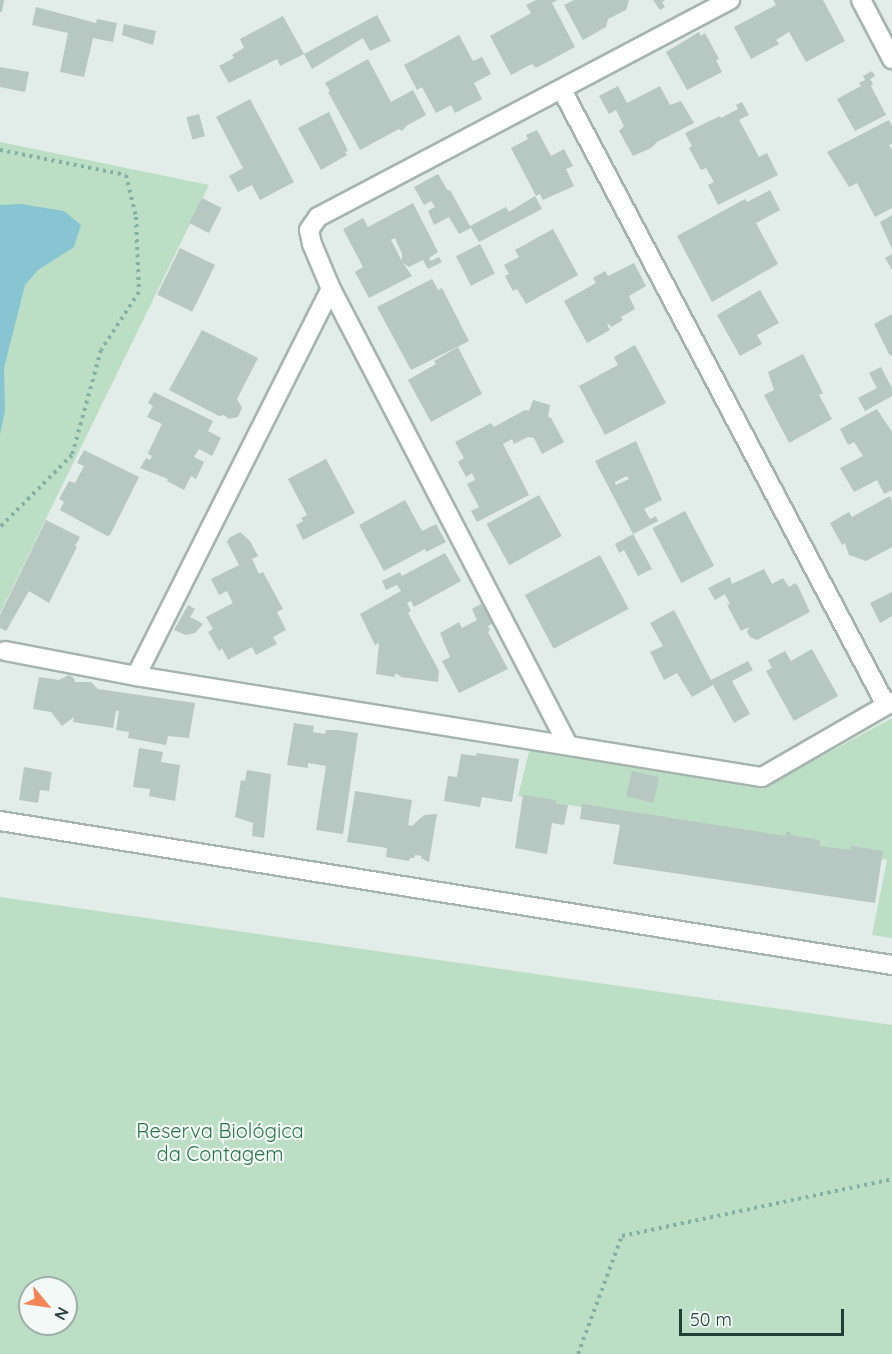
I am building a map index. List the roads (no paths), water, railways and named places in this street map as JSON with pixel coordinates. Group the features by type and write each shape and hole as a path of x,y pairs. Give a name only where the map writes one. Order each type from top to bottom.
{"street":[{"path":"568,745 331,289 312,244 309,230 318,217 730,0"},
{"path":"861,0 892,59"},
{"path":"5,651 136,676 762,777 889,704 562,90"},
{"path":"136,676 331,289"},
{"path":"0,821 892,965"}],"water":[{"path":"21,204 64,211 81,225 74,247 38,270 25,285 4,368 5,411 0,435 0,205"}],"park label":[{"name":"Reserva Biológica da Contagem","path":"220,1142"}]}
